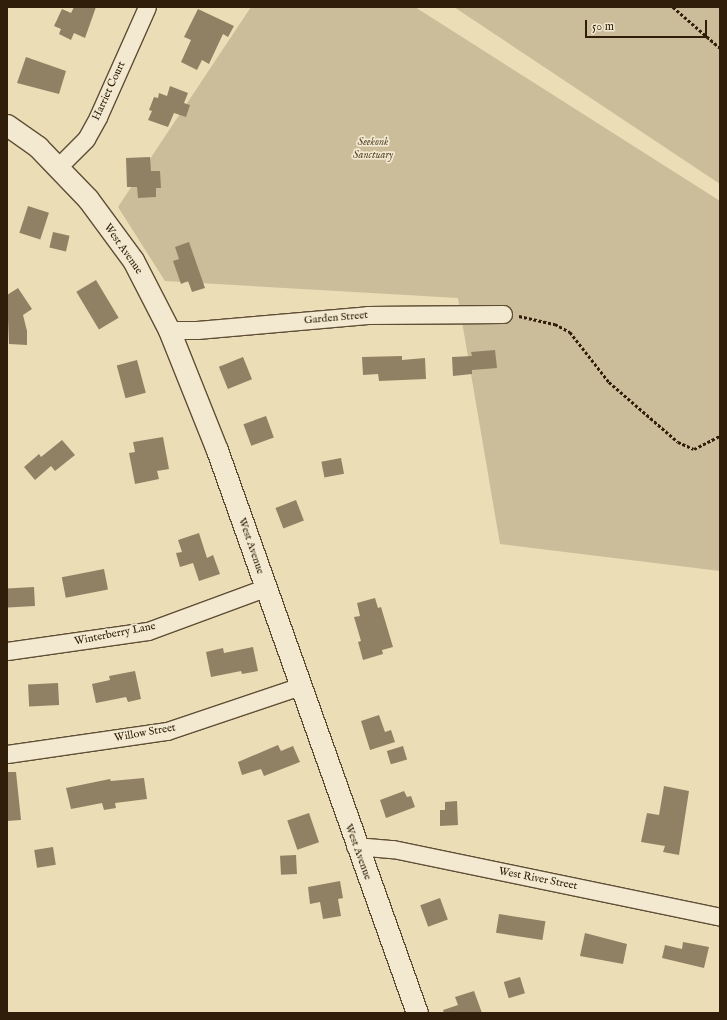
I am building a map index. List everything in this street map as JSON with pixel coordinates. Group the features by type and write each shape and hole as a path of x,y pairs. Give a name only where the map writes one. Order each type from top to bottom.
{"street":[{"name":"Harriet Court","path":"59,166 86,139 147,7"},
{"name":"West Avenue","path":"7,125 38,147 59,166 88,199 133,260 169,330 217,450 301,686 355,846 416,1013"},
{"name":"Garden Street","path":"169,330 197,330 367,315 503,314"},
{"name":"Winterberry Lane","path":"7,651 148,631 265,588"},
{"name":"Willow Street","path":"7,754 167,731 301,686"},
{"name":"West River Street","path":"355,846 393,849 720,917"}],"path":[{"path":"673,7 720,48"},
{"path":"503,314 555,324 570,332 609,382 678,442 694,449 720,436"}],"green space":[{"name":"Seekonk Sanctuary","path":"251,7 415,7 720,201 720,571 500,544 458,298 165,281 118,207"},
{"path":"454,7 720,7 720,184"}],"building":[{"path":"74,7 96,7 85,38 74,33 71,40 59,34 61,29 54,26 62,9 71,13"},
{"path":"198,9 234,26 228,37 223,34 209,64 202,60 197,70 181,62 191,40 184,37"},
{"path":"26,57 66,71 59,94 17,83"},
{"path":"170,86 188,93 184,103 190,105 186,117 174,113 168,127 148,120 152,111 149,110 154,97 158,98 159,93 167,96"},
{"path":"150,157 151,171 160,171 161,188 156,188 156,197 138,198 137,187 127,187 126,158"},
{"path":"28,206 49,213 40,239 19,233"},
{"path":"53,232 70,236 66,251 49,248"},
{"path":"189,242 205,288 192,292 188,281 181,284 173,261 179,259 175,247"},
{"path":"96,280 119,318 99,330 76,292"},
{"path":"18,288 32,309 23,315 27,331 27,345 9,344 7,295"},
{"path":"495,350 497,368 472,370 472,374 453,376 452,357 472,356 471,352"},
{"path":"402,356 402,360 425,358 426,379 379,381 378,374 363,375 362,357"},
{"path":"243,357 252,379 228,389 219,367"},
{"path":"137,360 146,393 126,398 117,365"},
{"path":"266,416 274,438 251,446 243,424"},
{"path":"163,437 169,469 157,471 159,479 135,484 129,453 135,452 133,442"},
{"path":"62,440 75,455 55,471 51,466 35,480 24,467 39,454 41,457"},
{"path":"341,458 344,474 324,478 321,462"},
{"path":"296,500 304,521 283,528 275,508"},
{"path":"199,533 207,558 213,555 220,574 199,581 193,563 180,567 176,553 182,552 178,540"},
{"path":"104,569 108,590 66,598 62,577"},
{"path":"34,587 35,606 8,607 7,588"},
{"path":"375,598 378,608 381,607 393,647 382,650 383,654 363,660 358,642 361,641 354,617 360,616 357,603"},
{"path":"253,647 258,671 242,674 241,671 211,677 206,652 223,648 224,653"},
{"path":"135,671 141,699 128,702 126,697 96,703 92,684 110,680 109,676"},
{"path":"58,683 59,705 29,707 28,685"},
{"path":"379,715 385,732 391,730 395,742 370,750 361,721"},
{"path":"278,745 281,751 293,746 300,762 264,776 261,769 242,775 238,762"},
{"path":"403,746 407,759 391,764 387,751"},
{"path":"7,772 16,772 21,820 7,821"},
{"path":"144,778 147,799 115,803 116,808 104,810 102,803 71,809 66,788 110,779 111,781"},
{"path":"664,786 689,791 679,855 663,852 665,846 641,842 647,813 659,815"},
{"path":"404,791 407,797 411,796 415,807 386,818 380,800"},
{"path":"457,801 458,825 440,826 440,810 445,810 445,802"},
{"path":"309,813 319,842 297,850 287,820"},
{"path":"53,847 56,865 37,868 34,850"},
{"path":"296,855 297,874 281,875 280,856"},
{"path":"340,881 343,898 338,899 341,916 323,919 320,902 310,904 308,887"},
{"path":"440,898 448,920 428,927 420,905"},
{"path":"499,914 545,921 542,940 496,933"},
{"path":"585,933 627,944 623,964 580,956"},
{"path":"683,942 709,947 704,968 662,958 665,945 682,949"},
{"path":"520,977 525,993 509,998 504,982"},
{"path":"474,991 482,1013 444,1013 443,1010 458,1005 455,997"}]}
